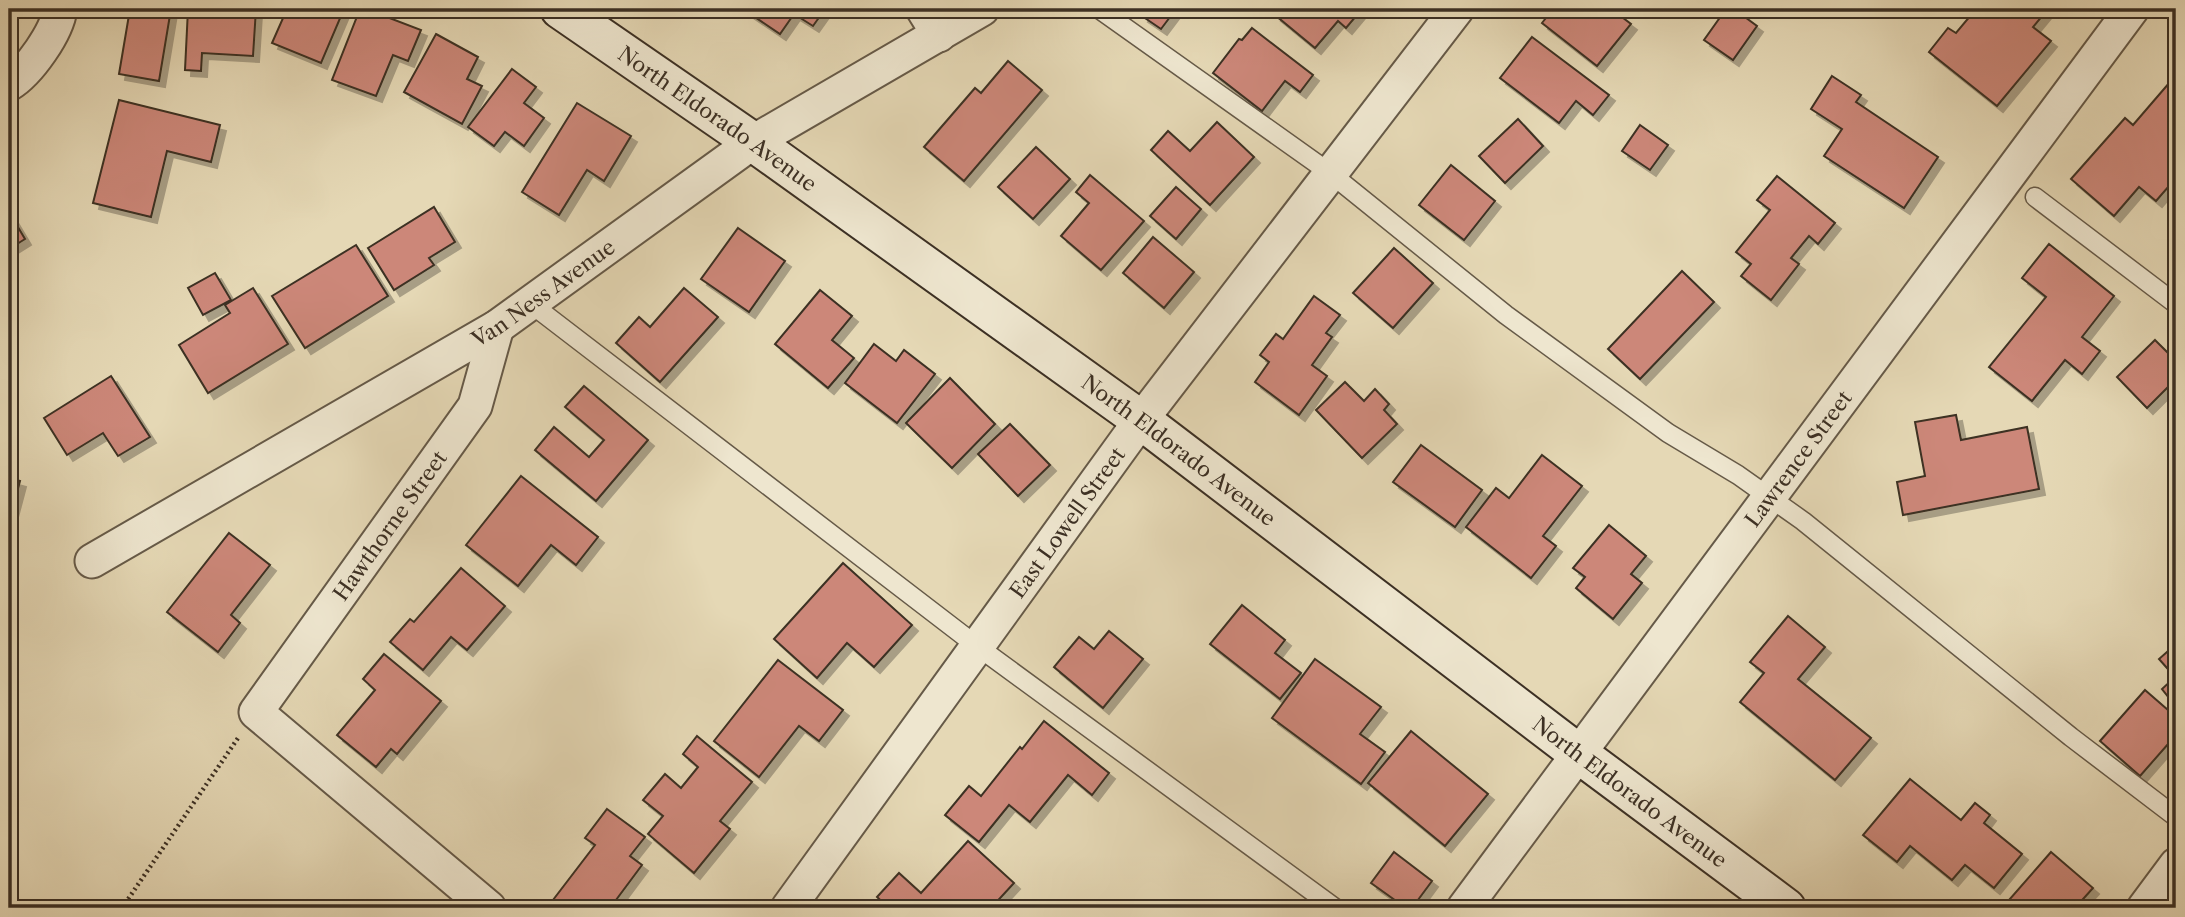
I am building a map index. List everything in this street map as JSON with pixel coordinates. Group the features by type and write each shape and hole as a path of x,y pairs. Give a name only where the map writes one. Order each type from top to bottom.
{"street":[{"path":"9,84 22,76 58,21 61,9"},
{"name":"North Eldorado Avenue","path":"560,9 753,142 1141,420 1578,754 1786,908"},
{"name":"Van Ness Avenue","path":"92,561 497,327 753,142 931,22 982,9"},
{"name":"East Lowell Street","path":"788,908 1141,420 1457,9"},
{"name":"Lawrence Street","path":"1464,908 2132,9"},
{"name":"Hawthorne Street","path":"256,712 475,406 497,327"},
{"path":"256,712 489,908"},
{"path":"2144,908 2176,865"}],"lane":[{"path":"1100,9 1331,173 1506,315 1668,433 1738,475 1813,529 2071,737 2176,817"},
{"path":"2035,197 2176,304"},
{"path":"530,303 977,646 1335,908"}],"path":[{"path":"122,908 256,712"}],"building":[{"path":"130,9 171,9 159,81 119,74"},
{"path":"188,9 256,9 253,56 202,53 201,71 185,70"},
{"path":"287,9 344,9 321,63 272,43"},
{"path":"360,9 421,30 408,61 393,55 376,96 332,80"},
{"path":"743,9 825,9 813,26 794,14 780,34"},
{"path":"1147,9 1176,9 1161,29 1142,16"},
{"path":"1280,9 1362,9 1346,28 1338,21 1315,48 1275,15"},
{"path":"1553,9 1615,9 1614,11 1631,24 1597,66 1542,23"},
{"path":"1726,9 1734,9 1757,26 1733,60 1704,40"},
{"path":"1976,9 2048,9 2033,27 2051,41 1997,106 1929,52 1948,28 1956,33"},
{"path":"1252,28 1313,75 1300,92 1285,81 1262,111 1213,73 1239,39 1242,40"},
{"path":"436,34 478,57 467,79 482,86 462,124 404,92"},
{"path":"1532,37 1609,95 1593,115 1576,101 1559,123 1500,78"},
{"path":"1008,61 1042,90 964,181 924,147 975,88 981,93"},
{"path":"512,69 536,87 524,103 544,118 524,146 505,132 494,146 468,127"},
{"path":"2176,75 2176,150 2172,155 2176,158 2176,178 2156,201 2139,187 2114,216 2071,179 2125,118 2133,125"},
{"path":"1832,76 1861,95 1856,102 1938,157 1904,208 1824,156 1842,129 1811,109"},
{"path":"119,100 220,125 211,162 167,151 151,217 93,203"},
{"path":"577,103 631,136 604,181 587,170 559,215 522,192"},
{"path":"1518,119 1543,146 1505,183 1479,156"},
{"path":"1217,122 1254,157 1210,205 1151,150 1168,131 1190,151"},
{"path":"1640,125 1668,145 1650,170 1622,151"},
{"path":"1036,147 1070,179 1033,219 998,187"},
{"path":"1451,165 1495,201 1464,240 1419,205"},
{"path":"1090,175 1144,221 1101,270 1061,236 1089,203 1076,192"},
{"path":"1777,176 1835,223 1818,244 1809,236 1791,258 1799,264 1771,300 1741,276 1751,264 1736,252 1770,210 1757,200"},
{"path":"1176,187 1201,209 1176,239 1150,216"},
{"path":"434,207 455,242 429,258 434,265 394,290 368,248"},
{"path":"9,212 25,239 9,249"},
{"path":"738,228 785,261 749,312 701,279"},
{"path":"1153,237 1194,272 1164,308 1123,273"},
{"path":"2049,244 2114,296 2082,337 2100,351 2082,374 2065,360 2032,401 1989,367 2046,297 2022,278"},
{"path":"356,245 388,296 305,348 272,296"},
{"path":"1394,248 1433,283 1393,328 1353,293"},
{"path":"1682,271 1714,302 1640,379 1608,349"},
{"path":"215,273 231,300 203,315 188,288"},
{"path":"253,288 288,344 208,393 179,345 230,313 225,305"},
{"path":"684,288 718,317 660,382 616,343 639,317 650,327"},
{"path":"820,290 852,316 832,340 854,358 828,388 775,344"},
{"path":"1314,296 1340,315 1326,333 1332,337 1312,365 1327,376 1299,415 1255,382 1269,362 1260,355 1276,334 1283,339"},
{"path":"2155,340 2176,361 2176,379 2147,408 2117,377"},
{"path":"874,344 896,361 904,350 935,374 897,423 845,383"},
{"path":"111,376 150,437 118,456 103,433 67,455 44,418"},
{"path":"950,378 995,424 952,468 906,423"},
{"path":"1345,382 1364,401 1375,389 1389,404 1384,410 1397,424 1362,458 1316,410"},
{"path":"584,386 648,440 596,501 535,450 554,427 589,457 604,440 565,407"},
{"path":"1956,415 1961,440 2027,427 2039,489 1903,515 1897,482 1925,476 1915,422"},
{"path":"1010,424 1050,465 1018,496 978,454"},
{"path":"1421,445 1482,490 1455,527 1393,482"},
{"path":"1542,455 1582,486 1543,536 1556,546 1531,578 1466,527 1496,488 1509,498"},
{"path":"521,476 598,537 576,565 551,545 518,586 466,545"},
{"path":"9,478 20,481 11,515 9,515"},
{"path":"1609,525 1646,556 1631,574 1642,583 1613,619 1576,588 1585,577 1573,568"},
{"path":"229,533 270,565 231,615 240,623 218,652 167,612"},
{"path":"843,563 912,625 874,667 847,643 817,678 774,639"},
{"path":"461,568 505,606 467,650 451,637 423,670 390,642 410,619 414,622"},
{"path":"1242,605 1285,640 1275,653 1301,673 1280,699 1210,644"},
{"path":"1788,616 1825,647 1798,679 1871,738 1835,780 1740,702 1764,673 1750,662"},
{"path":"1109,631 1143,659 1103,708 1054,667 1079,637 1094,649"},
{"path":"2176,644 2176,700 2173,703 2162,689 2175,677 2159,659"},
{"path":"384,654 441,701 397,754 391,749 376,767 337,735 375,690 363,679"},
{"path":"1315,659 1381,707 1360,734 1385,752 1361,784 1272,718"},
{"path":"778,660 843,710 819,741 799,726 759,777 714,741"},
{"path":"2145,690 2176,717 2176,735 2140,776 2100,741"},
{"path":"1044,721 1109,773 1092,795 1068,775 1030,822 1009,805 979,842 945,815 969,786 981,796"},
{"path":"1411,731 1488,794 1445,846 1368,783"},
{"path":"697,736 752,782 720,821 730,829 694,873 648,834 663,816 643,800 665,774 681,788 698,767 683,754"},
{"path":"1910,779 1961,820 1975,803 1990,815 1984,823 2022,854 1994,888 1965,865 1952,880 1910,846 1897,862 1863,835"},
{"path":"607,809 645,837 630,856 642,865 610,908 564,908 553,900 595,845 585,838"},
{"path":"968,841 1014,883 991,908 889,908 877,897 899,873 921,893"},
{"path":"1394,852 1432,881 1412,908 1406,908 1371,883"},
{"path":"2051,852 2093,888 2075,908 2002,908"}]}
